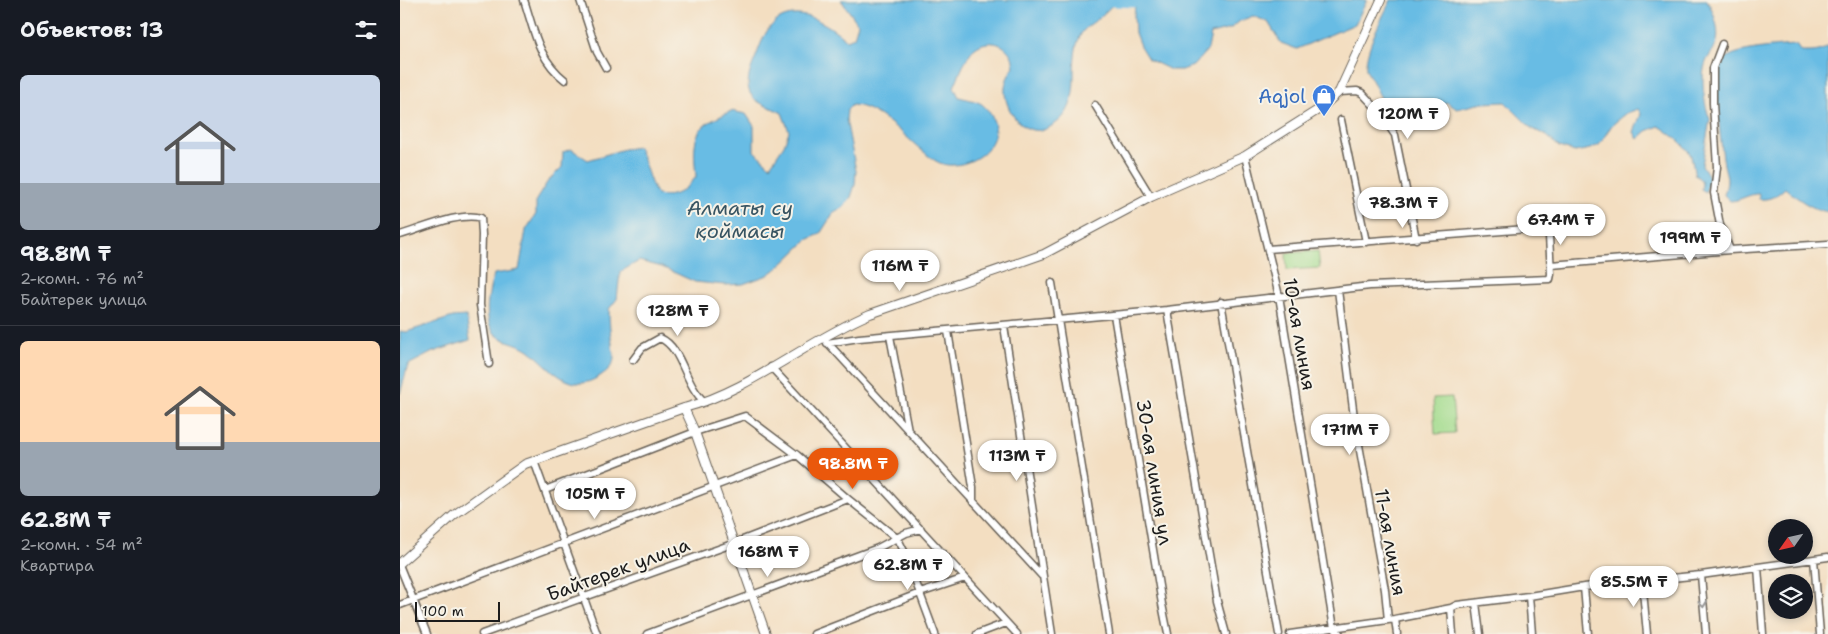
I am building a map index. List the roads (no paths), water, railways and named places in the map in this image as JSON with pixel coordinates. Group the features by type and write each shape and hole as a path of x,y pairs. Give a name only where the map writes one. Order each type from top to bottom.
{"street":[{"path":"524,0 544,58 565,80"},
{"path":"580,0 597,52 606,68"},
{"path":"427,634 400,565 454,515 525,464 705,402 734,390 771,367 870,314 1044,254 1151,197 1245,156 1321,108 1339,92 1381,0"},
{"path":"1722,44 1713,68 1712,103 1717,167 1714,193 1720,226 1730,250"},
{"path":"1339,92 1357,91 1362,93 1378,110 1395,135 1416,239"},
{"path":"1095,105 1151,197"},
{"path":"1341,120 1366,242"},
{"name":"10-ая линия","path":"1245,156 1279,296 1334,628"},
{"path":"400,235 462,216 474,215 480,218 482,235 480,305 489,364"},
{"path":"825,339 890,336 1004,326 1058,319 1167,310 1221,302 1370,286 1550,279 1549,236 1545,230 1540,228 1268,249"},
{"path":"1551,265 1828,244"},
{"path":"1052,283 1109,634"},
{"name":"11-ая линия","path":"1338,290 1354,417 1383,581 1397,634"},
{"path":"1221,302 1279,634"},
{"path":"1167,310 1217,601 1226,634"},
{"name":"30-ая линия ул","path":"1114,315 1168,634"},
{"path":"1004,326 1052,634"},
{"path":"948,330 974,502"},
{"path":"890,336 908,430"},
{"path":"633,360 642,348 660,338 668,341 690,384 698,397 705,402"},
{"path":"825,339 1042,576"},
{"path":"771,367 1017,634"},
{"path":"684,408 695,432 766,634"},
{"path":"545,490 695,432 745,416 797,455 898,539 935,634"},
{"path":"400,605 797,455"},
{"path":"534,461 585,596 597,634"},
{"name":"Байтерек улица","path":"482,634 735,543 848,499"},
{"path":"647,634 878,548 898,539 906,533 922,529"},
{"path":"1290,634 1392,620 1451,608 1457,605 1584,587 1701,575 1828,557"},
{"path":"1814,559 1820,634"},
{"path":"1758,567 1763,634"},
{"path":"1701,575 1706,634"},
{"path":"814,634 964,578"},
{"path":"1642,580 1647,634"},
{"path":"1584,587 1588,634"},
{"path":"1529,596 1532,634"},
{"path":"1476,603 1480,634"},
{"path":"1451,608 1454,634"},
{"path":"977,634 1006,624"},
{"path":"1334,628 1340,634"}],"water":[{"name":"Алматы су қоймасы","path":"841,0 1117,0 1081,34 1075,58 1074,84 1069,108 1062,118 1050,127 1032,130 1024,127 1017,121 1005,96 1006,81 1014,66 1012,56 1008,50 999,44 984,44 974,49 968,56 954,87 959,97 982,104 992,117 995,127 994,138 981,155 971,161 960,164 948,165 940,163 879,115 870,110 852,105 847,110 846,119 856,171 855,185 851,197 844,207 834,212 820,234 807,240 768,275 743,284 725,285 695,282 662,267 639,261 620,272 617,299 609,309 614,359 607,371 589,382 579,383 561,377 529,350 495,334 489,324 487,309 494,274 519,270 526,230 536,214 536,200 548,181 562,167 563,152 571,149 588,160 624,149 638,147 657,195 675,194 683,190 696,177 695,144 699,132 709,122 731,111 746,114 754,126 754,151 770,166 784,145 789,131 782,113 756,100 750,93 748,80 750,71 762,41 772,25 781,18 791,15 801,15 821,22 847,40 854,37 858,24"},
{"path":"1136,0 1367,0 1355,24 1297,49 1281,43 1268,22 1253,16 1240,21 1230,29 1211,34 1208,49 1193,66 1182,70 1171,70 1148,59 1140,46 1135,33 1134,14"},
{"path":"1391,0 1707,0 1712,9 1718,36 1706,62 1703,75 1705,99 1710,119 1702,165 1710,178 1706,192 1701,189 1702,183 1695,175 1689,152 1672,135 1659,126 1647,131 1638,139 1634,132 1641,114 1638,109 1627,113 1612,125 1599,145 1575,152 1559,147 1547,136 1531,128 1505,102 1482,103 1457,109 1446,102 1442,105 1441,114 1437,119 1430,122 1413,122 1397,116 1391,112 1381,98 1366,69 1371,44"},
{"path":"1796,45 1801,52 1819,51 1828,46 1828,212 1810,206 1785,188 1767,199 1759,199 1759,194 1756,194 1730,201 1724,195 1727,178 1718,110 1721,67 1725,59 1738,53"},
{"path":"466,316 470,340 433,352 408,365 400,394 400,331 406,332 453,317"}],"waterway":[{"path":"1102,1 1148,3"}],"place":[{"name":"Aqjol","path":"1324,117"}]}
